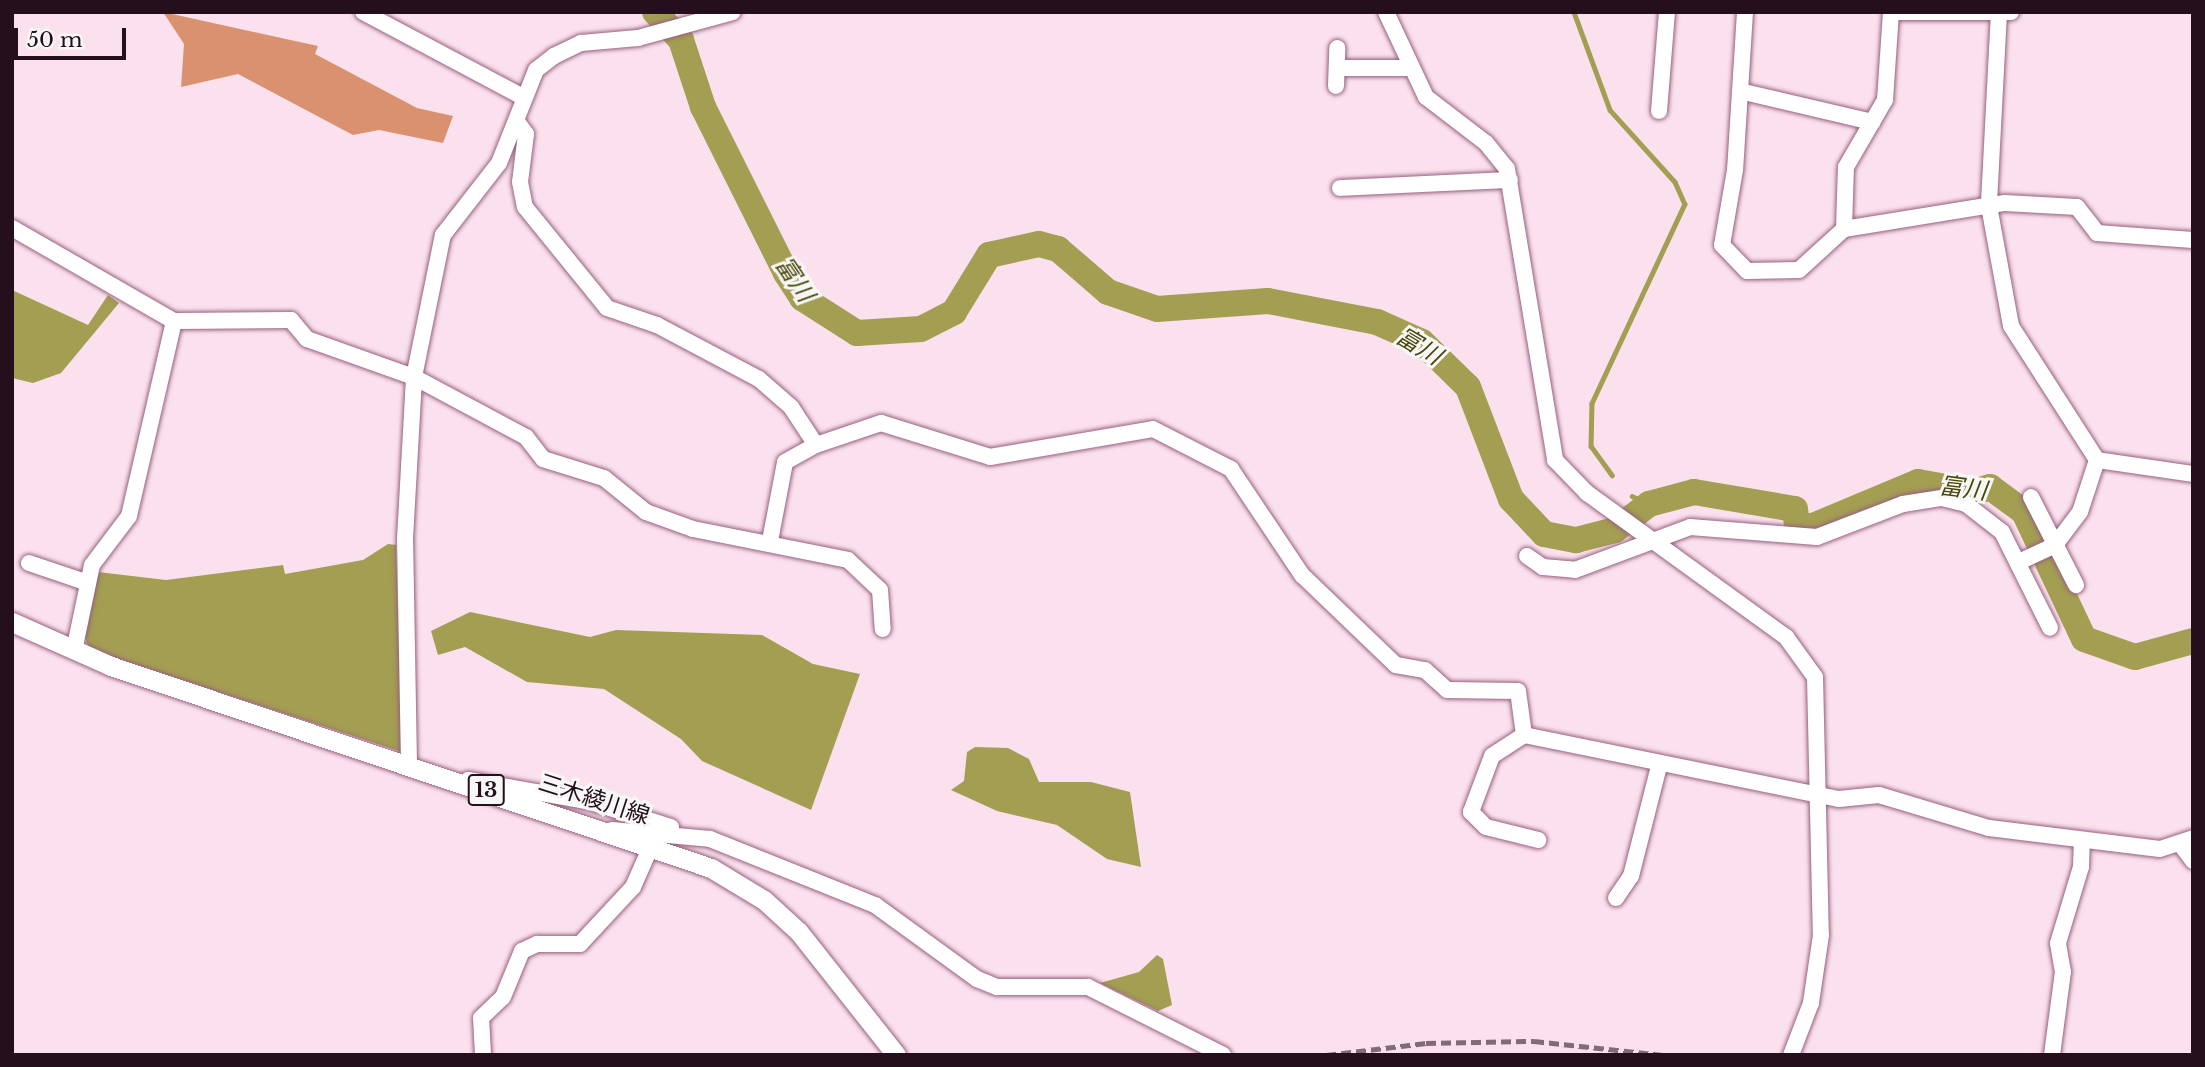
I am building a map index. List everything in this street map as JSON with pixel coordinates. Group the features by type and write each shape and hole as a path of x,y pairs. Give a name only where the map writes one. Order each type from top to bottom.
{"main road":[{"name":"三木綾川線","path":"12,622 74,651 611,830 693,860 782,915 896,1055"}],"street":[{"path":"363,12 525,98"},
{"path":"410,765 405,539 414,377 443,235 499,163 518,123 536,70 554,56 581,43 638,38 733,12"},
{"path":"1386,12 1408,68 1426,97 1486,143 1510,180 1550,450 1573,482 1802,654 1819,695 1819,971 1791,1055"},
{"path":"1659,111 1667,12"},
{"path":"1745,12 1740,90 1722,245 1729,259 1758,273 1799,270 1844,229 1989,206 2077,208 2097,233 2193,240"},
{"path":"1844,229 1846,167 1885,100 1892,12 2011,12"},
{"path":"1999,13 1989,206 2011,326 2098,460 2193,474"},
{"path":"1336,86 1337,48"},
{"path":"1337,68 1408,68"},
{"path":"1740,90 1872,122"},
{"path":"518,123 526,134 520,182 524,207 607,308 657,324 759,379 791,407 816,445"},
{"path":"1340,188 1510,180"},
{"path":"12,228 174,321 291,320 307,339 414,377 526,437 543,459 604,478 646,512 694,529 770,541 848,560 867,573 880,590 883,629"},
{"path":"74,651 88,583 97,556 129,516 174,321"},
{"path":"770,541 785,462 816,445 881,423 990,457 1153,429 1231,469 1302,575 1385,658 1425,670 1447,691 1518,691 1524,735"},
{"path":"2021,561 2053,546 2080,512 2098,460"},
{"path":"2031,497 2053,546 2076,585"},
{"path":"1527,556 1543,567 1575,570 1651,538 1690,527 1715,526 1817,537 1903,504 1942,498 1987,517 2021,561 2050,628"},
{"path":"29,563 88,583"},
{"path":"1538,840 1486,827 1471,812 1492,756 1524,735 1659,765 1818,795 1879,795 1989,828 2082,839 2187,842 2193,862"},
{"path":"1616,898 1631,876 1659,765"},
{"path":"450,778 591,802 710,839 875,905 977,979 1005,988 1088,987 1223,1055"},
{"path":"611,830 710,839"},
{"path":"693,860 710,839"},
{"path":"2052,1055 2063,972 2058,943 2081,867 2082,839"},
{"path":"483,1055 481,1018 503,997 522,951 537,944 580,944 633,887 652,844"}],"shaded area":[{"path":"163,12 318,46 315,54 417,108 453,116 443,143 379,130 353,135 238,74 181,87 184,44"},
{"path":"12,290 88,325 108,295 119,303 61,373 33,383 12,378"},
{"path":"388,544 396,545 402,752 90,650 83,633 98,572 166,580 283,565 285,574 363,560"},
{"path":"470,612 590,637 616,630 762,635 813,664 860,674 811,810 702,761 681,739 604,689 527,682 465,647 438,655 431,631"},
{"path":"975,747 1008,748 1029,759 1039,782 1091,782 1130,792 1141,867 1107,859 1057,825 997,811 951,790 964,781 967,752"},
{"path":"1157,955 1163,959 1172,1005 1158,1011 1100,983 1139,972"}],"waterway":[{"name":"富川","path":"655,12 681,40 703,107 786,273 802,298 857,333 921,329 954,312 989,255 1039,244 1058,249 1108,292 1157,309 1268,301 1377,322 1422,342 1468,387 1511,499 1544,534 1576,540 1615,530 1649,504 1694,492 1795,509 1797,526 1813,526 1918,482 1974,492 1990,487 2024,512 2084,639 2135,657 2193,641"},
{"path":"1574,12 1610,110 1675,182 1685,204 1592,403 1591,446 1612,475"},
{"path":"1632,496 1649,504"}],"railway":[{"path":"1326,1055 1426,1043 1534,1041 1663,1055"}]}
